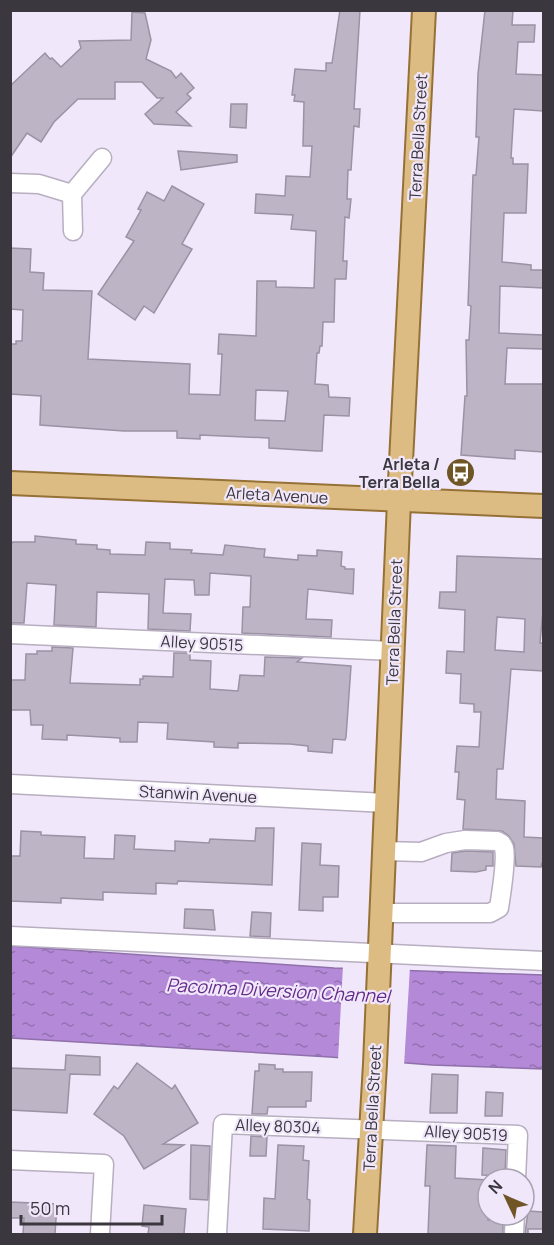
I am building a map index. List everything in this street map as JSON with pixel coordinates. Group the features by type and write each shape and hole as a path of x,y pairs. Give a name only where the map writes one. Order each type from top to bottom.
{"main road":[{"name":"Terra Bella Street","path":"365,1234 375,1065 399,501 424,10"},
{"name":"Arleta Avenue","path":"10,483 543,506"}],"street":[{"path":"73,231 72,194 102,159"},
{"path":"10,183 39,184 72,194"},
{"name":"Alley 90515","path":"10,634 393,651"},
{"name":"Stanwin Avenue","path":"10,784 386,803"},
{"path":"381,914 490,913 500,908 504,860 504,848 496,841 465,840 446,843 421,852 384,851"},
{"path":"10,936 378,959 543,961"},
{"name":"Alley 80304","path":"218,1234 223,1124 370,1129"},
{"name":"Alley 90519","path":"370,1129 518,1135 517,1167"},
{"path":"10,1160 104,1164 100,1234"}],"water":[{"name":"Pacoima Diversion Channel","path":"11,946 334,968 543,975 543,1069 432,1065 11,1038"}],"pier":[{"path":"343,965 410,967 404,1066 338,1060"}],"building":[{"path":"340,10 360,10 354,109 360,109 359,127 354,126 351,170 348,170 347,199 351,199 349,218 345,217 343,261 347,261 346,279 335,279 334,322 323,322 322,346 317,353 315,384 328,385 329,397 350,398 349,416 324,415 322,451 269,448 269,438 200,435 200,439 177,438 177,431 124,431 40,425 41,396 10,394 10,344 22,341 23,310 10,309 10,248 31,249 30,272 44,273 43,290 92,291 88,359 190,364 189,394 220,395 222,354 218,354 219,334 256,336 257,281 276,281 276,287 314,288 316,231 291,229 293,215 255,213 256,194 285,196 286,176 310,177 312,146 303,146 304,102 294,101 295,95 292,95 295,69 326,71 326,63 332,63","holes":["256,390 288,391 285,421 255,420"]},
{"path":"485,10 513,10 512,25 535,25 534,42 518,42 516,74 543,75 543,111 514,109 511,158 513,158 513,164 528,164 526,213 504,213 502,262 531,265 531,270 543,270 543,288 500,286 499,333 543,335 543,349 507,348 505,384 543,384 543,452 515,450 515,459 461,455 465,396 467,396 466,340 469,340 471,306 468,305 473,175 476,175 479,137 476,137 478,74"},
{"path":"132,12 145,13 151,40 146,59 171,71 176,78 181,73 194,88 187,94 191,98 176,112 191,126 154,124 145,114 163,98 157,98 142,82 115,82 115,99 78,99 54,122 41,142 27,133 10,158 10,86 45,53 61,67 81,48 79,41 131,40"},
{"path":"231,104 247,104 246,128 230,127"},
{"path":"178,151 237,155 237,162 181,170"},
{"path":"172,186 204,204 182,244 192,249 154,313 144,306 135,320 98,294 134,241 126,237 141,210 138,209 147,192 164,201"},
{"path":"35,536 76,540 76,544 97,545 97,549 110,550 110,554 145,555 146,542 170,543 170,549 192,550 191,553 223,555 225,545 265,549 264,557 298,560 298,555 317,556 317,550 342,552 341,566 345,569 354,569 353,594 308,589 306,619 332,620 331,637 242,633 243,607 250,607 251,576 210,573 209,595 195,595 194,580 165,579 163,613 191,614 190,631 148,629 149,594 97,592 96,627 54,625 56,585 27,583 24,623 10,623 10,545 13,542 35,542"},
{"path":"457,556 543,559 543,611 540,643 543,643 543,671 511,669 503,769 497,769 496,799 525,801 524,837 543,838 541,867 516,866 514,844 502,831 463,829 465,800 457,799 459,772 455,772 457,746 479,747 481,712 474,712 474,704 460,703 461,674 446,673 447,651 464,652 465,610 439,608 440,592 456,592","holes":["497,617 525,619 524,652 495,650"]},
{"path":"52,647 73,648 70,683 140,685 140,679 143,679 143,676 173,677 174,653 190,653 190,660 211,661 210,689 238,691 240,675 264,676 265,657 302,658 297,662 351,666 346,737 345,740 333,739 332,753 308,751 308,746 290,744 238,743 238,748 214,747 214,742 167,739 168,723 138,722 137,742 120,742 120,738 67,735 67,740 42,739 43,725 31,725 30,710 10,710 10,680 25,680 26,654 52,651"},
{"path":"256,828 274,828 272,885 178,881 177,884 156,883 156,894 103,892 103,900 61,898 61,903 10,901 10,856 20,856 21,831 41,832 41,835 85,837 84,858 114,859 115,835 135,836 134,849 175,851 175,841 209,843 210,839 255,841"},
{"path":"302,843 321,844 320,865 339,866 338,897 323,897 323,911 299,910"},
{"path":"493,852 493,866 486,866 486,870 476,872 451,871 452,853"},
{"path":"185,909 213,910 215,930 184,928"},
{"path":"252,912 271,913 270,937 250,936"},
{"path":"66,1055 100,1057 100,1075 70,1074 67,1113 10,1110 10,1068 65,1070"},
{"path":"137,1063 172,1089 175,1085 198,1123 163,1144 184,1145 144,1169 124,1136 94,1114 114,1086 118,1089"},
{"path":"259,1064 275,1065 275,1069 283,1069 283,1072 312,1072 311,1101 306,1101 306,1107 268,1107 267,1114 252,1114 255,1071 259,1071"},
{"path":"432,1074 458,1075 457,1113 430,1113"},
{"path":"486,1092 503,1093 502,1116 485,1116"},
{"path":"251,1136 267,1137 266,1156 250,1156"},
{"path":"191,1145 210,1146 208,1200 190,1199"},
{"path":"278,1145 304,1146 303,1160 309,1161 307,1199 310,1200 309,1231 263,1229 264,1198 275,1199"},
{"path":"427,1145 456,1146 455,1178 476,1179 476,1227 503,1227 503,1234 428,1234 430,1186 425,1186"},
{"path":"483,1148 506,1150 505,1167 482,1167"},
{"path":"10,1202 57,1204 55,1234 23,1234 24,1218 10,1218"},
{"path":"144,1205 186,1209 184,1234 148,1234 149,1227 142,1226"},
{"path":"536,1212 543,1212 543,1229 528,1229 528,1234 525,1234 526,1227 536,1227"}],"place":[{"name":"Arleta / Terra Bella","path":"461,473"}]}
